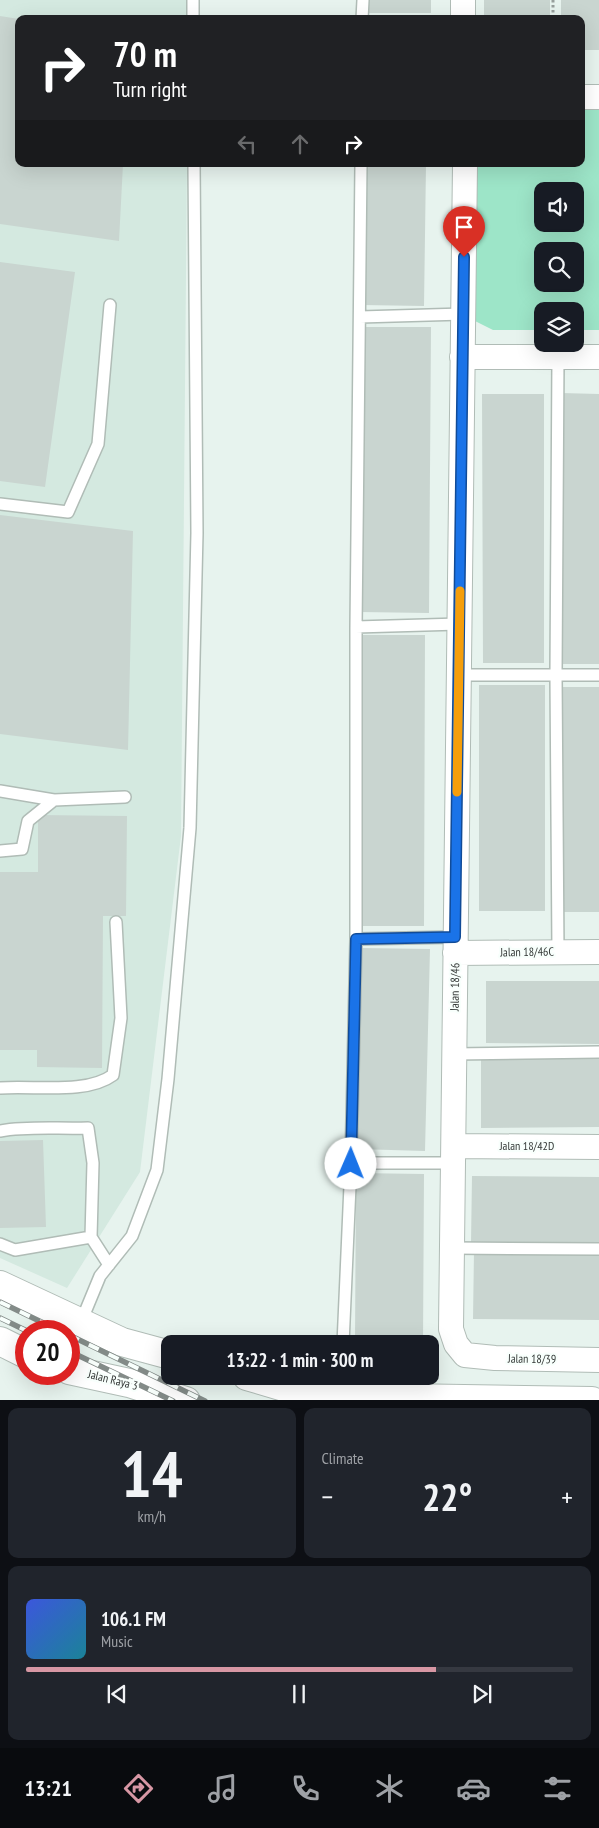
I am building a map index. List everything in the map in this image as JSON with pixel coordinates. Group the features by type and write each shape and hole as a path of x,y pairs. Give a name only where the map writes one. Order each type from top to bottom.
{"street":[{"path":"463,0 463,15"},
{"path":"585,97 599,97"},
{"name":"Jalan 18/46","path":"465,167 451,1329 456,1344 466,1355"},
{"path":"462,357 599,357"},
{"name":"Jalan 18/46C","path":"455,945 558,952 599,952"},
{"name":"Jalan 18/42D","path":"453,1154 599,1147"},
{"path":"0,1285 122,1342 161,1353"},
{"path":"0,1341 15,1348"},
{"name":"Jalan 18/39","path":"466,1355 494,1358 599,1360"},
{"name":"Jalan Raya 3","path":"80,1372 129,1383 186,1400"},
{"path":"277,1385 294,1390 342,1387 375,1399 592,1400"}],"lane":[{"path":"193,0 193,15"},
{"path":"362,15 363,0"},
{"path":"81,1322 100,1276 132,1236 157,1170 168,1079 190,828 197,533 194,167"},
{"path":"343,1335 351,1164 356,939 356,627 361,167"},
{"path":"0,504 68,512 98,444 110,305"},
{"path":"360,318 463,314"},
{"path":"558,357 556,675 558,952"},
{"path":"356,627 459,624"},
{"path":"459,675 599,675"},
{"path":"0,790 54,800 125,797"},
{"path":"0,851 22,849 28,820 54,800"},
{"path":"0,1088 64,1087 102,1084 113,1075 120,1018 116,922"},
{"path":"356,939 455,945"},
{"path":"454,1054 599,1052"},
{"path":"0,1132 18,1128 52,1130 88,1128 93,1163 91,1237 108,1265"},
{"path":"351,1164 453,1154"},
{"path":"0,1244 15,1250 91,1237"},
{"path":"452,1248 599,1249"}],"path":[{"path":"553,0 553,15"}],"shaded area":[{"path":"0,0 189,0 189,15 15,15 15,167 187,167 181,836 140,1172 67,1288 0,1258"}],"green space":[{"path":"585,105 599,105 599,330 584,330 584,302 534,302 534,330 493,330 471,319 471,167 585,167"}],"building":[{"path":"362,0 431,0 431,13 362,13"},
{"path":"484,0 550,0 550,15 484,15"},
{"path":"561,0 599,0 599,50 585,50 585,15 561,15"},
{"path":"0,16 15,18 15,167 123,167 119,241 0,224"},
{"path":"364,167 426,167 424,306 362,305"},
{"path":"0,262 75,272 45,487 0,481"},
{"path":"363,327 431,327 429,613 360,612"},
{"path":"561,393 599,394 599,664 560,664"},
{"path":"482,394 544,394 544,663 483,663"},
{"path":"0,515 133,531 128,750 0,734"},
{"path":"358,635 425,635 424,926 357,926"},
{"path":"479,685 545,685 545,911 479,911"},
{"path":"554,687 599,687 599,912 552,912"},
{"path":"38,815 127,816 126,916 103,916 102,1068 37,1067 37,1050 0,1050 0,872 38,872"},
{"path":"362,948 430,949 425,1151 357,1149"},
{"path":"486,981 599,981 599,1044 486,1043"},
{"path":"599,1057 599,1127 481,1128 481,1058"},
{"path":"43,1140 46,1227 0,1228 0,1141"},
{"path":"356,1173 424,1174 423,1335 355,1335"},
{"path":"472,1176 599,1177 599,1245 471,1243"},
{"path":"474,1251 599,1252 599,1320 473,1319"}],"railway":[{"path":"0,1302 37,1320"},
{"path":"0,1318 15,1325"},
{"path":"80,1340 203,1400"},
{"path":"80,1356 171,1400"}],"slow traffic":[{"path":"457,792 460,591"}],"route":[{"path":"351,1164 356,939 455,937 464,257"}]}
